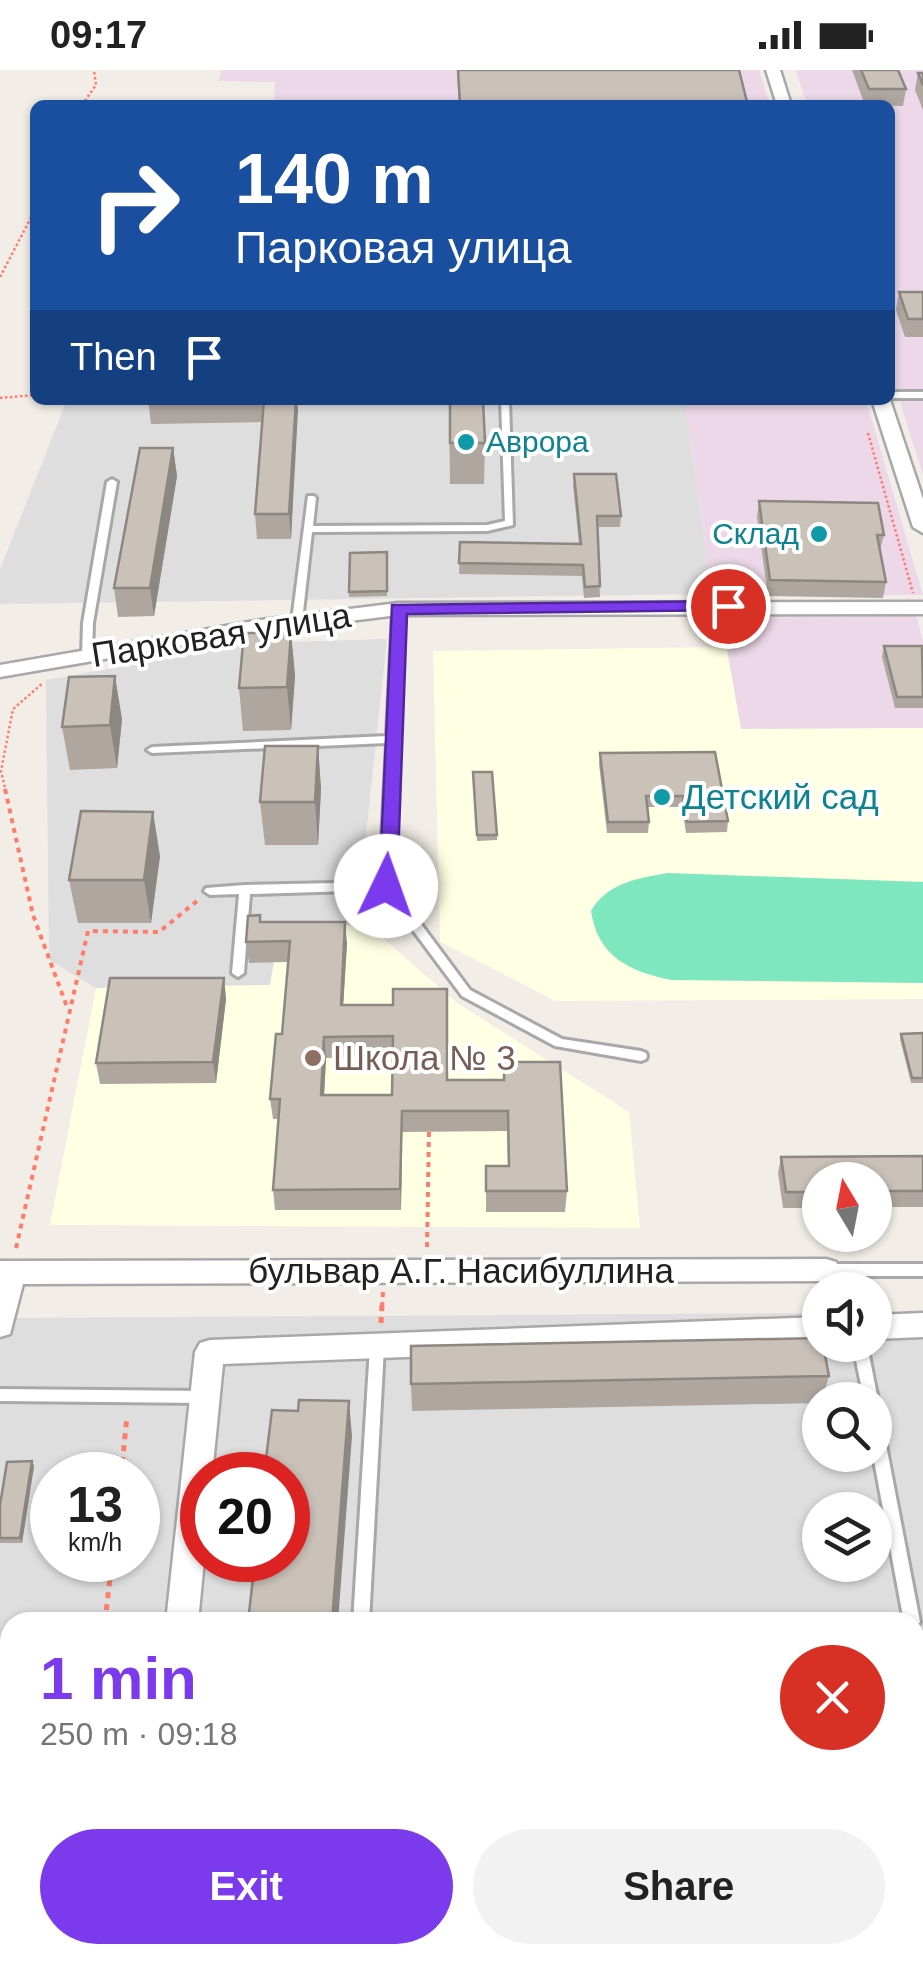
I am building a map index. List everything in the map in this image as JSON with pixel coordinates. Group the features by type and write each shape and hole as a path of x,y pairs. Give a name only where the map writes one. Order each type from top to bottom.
{"street":[{"path":"773,70 782,100"},
{"path":"882,405 923,527"},
{"name":"Парковая улица","path":"0,671 296,621 398,609 920,607"},
{"name":"бульвар А.Г. Насибуллина","path":"5,1273 826,1270"},
{"path":"0,1325 5,1273"},
{"path":"892,1326 923,1325"},
{"path":"183,1612 210,1352 379,1334 802,1329"}],"lane":[{"path":"895,395 923,395"},
{"path":"308,529 487,528 510,523 506,405"},
{"path":"87,655 88,623 112,482"},
{"path":"296,621 312,498"},
{"path":"398,609 386,886 466,992 559,1043 640,1056"},
{"path":"152,750 393,739"},
{"path":"210,891 386,886"},
{"path":"238,973 246,889"},
{"name":"бульвар А.Г. Насибуллина","path":"826,1270 923,1270"},
{"path":"362,1612 379,1334"},
{"path":"0,1395 206,1397"},
{"path":"884,1472 910,1612"}],"path":[{"path":"86,100 96,86 94,70"},
{"path":"0,277 30,220"},
{"path":"0,398 30,395"},
{"path":"864,418 920,607"},
{"path":"43,687 13,708 0,771 32,915 68,1010"},
{"path":"5,1273 88,931 159,932 210,891"},
{"path":"427,1247 429,1132"},
{"path":"379,1334 383,1298"},
{"path":"124,1452 130,1396"},
{"path":"106,1612 110,1582"}],"shaded area":[{"path":"222,70 759,70 768,100 274,100 275,82 218,81"},
{"path":"796,70 923,70 923,475 895,386 895,100 805,100"},
{"path":"65,405 686,405 712,594 0,604 0,569"},
{"path":"686,405 867,405 923,595 712,594"},
{"path":"916,616 923,641 923,728 741,729 722,618"},
{"path":"387,639 361,882 368,925 281,926 271,985 96,988 49,960 46,680 254,643"},
{"path":"726,647 741,729 923,728 923,999 556,1001 440,942 433,651"},
{"name":"Школа № 3","path":"368,925 457,1003 629,1112 640,1228 50,1225 96,988 270,985 280,926"},
{"path":"802,1313 802,1362 892,1362 892,1313 923,1313 923,1612 0,1612 0,1318"}],"green space":[{"path":"668,873 923,882 923,983 671,980 642,972 608,951 591,911 614,888"}],"building":[{"path":"458,70 739,70 746,100 460,100"},
{"path":"861,70 898,70 906,89 869,89"},
{"path":"899,292 923,292 923,319 908,319"},
{"path":"264,405 296,405 289,514 255,514"},
{"path":"450,405 483,405 485,443 450,443"},
{"path":"140,448 173,448 150,588 114,588"},
{"path":"574,474 616,474 621,516 597,516 600,586 585,587 583,565 459,563 460,542 581,544"},
{"path":"759,501 878,503 884,535 877,535 886,582 770,580"},
{"path":"387,552 387,591 349,592 350,553"},
{"path":"244,633 291,633 287,687 239,688"},
{"path":"884,646 922,646 923,697 897,697"},
{"path":"115,676 110,725 62,727 69,677"},
{"path":"265,746 318,746 315,802 260,802"},
{"path":"715,752 728,821 687,822 683,796 646,796 649,822 608,822 600,753"},
{"path":"473,772 492,772 497,835 477,835"},
{"path":"81,811 153,812 144,880 69,880"},
{"path":"260,915 260,922 345,922 341,1005 393,1005 393,989 447,989 447,1080 504,1080 504,1062 560,1062 567,1191 486,1191 486,1166 509,1166 508,1111 402,1111 400,1189 273,1190 280,1099 270,1099 276,1034 282,1034 290,941 246,942 248,916","holes":["393,1036 392,1095 321,1095 324,1037"]},
{"path":"110,978 224,978 213,1062 96,1063"},
{"path":"923,1033 923,1078 912,1078 901,1034"},
{"path":"923,1156 923,1191 892,1191 892,1162 802,1162 802,1192 786,1192 781,1157"},
{"path":"802,1338 802,1362 826,1362 829,1376 411,1384 411,1346"},
{"path":"299,1400 349,1401 333,1612 249,1612 253,1582 310,1582 310,1452 267,1452 272,1410 298,1411"},
{"path":"30,1461 20,1538 0,1538 0,1505 7,1462"}],"place":[{"name":"Аврора","path":"466,442"},
{"name":"Склад","path":"819,534"},
{"name":"Детский сад","path":"662,797"},
{"name":"Школа № 3","path":"313,1058"}],"route":[{"path":"386,886 398,609 728,606"}]}
